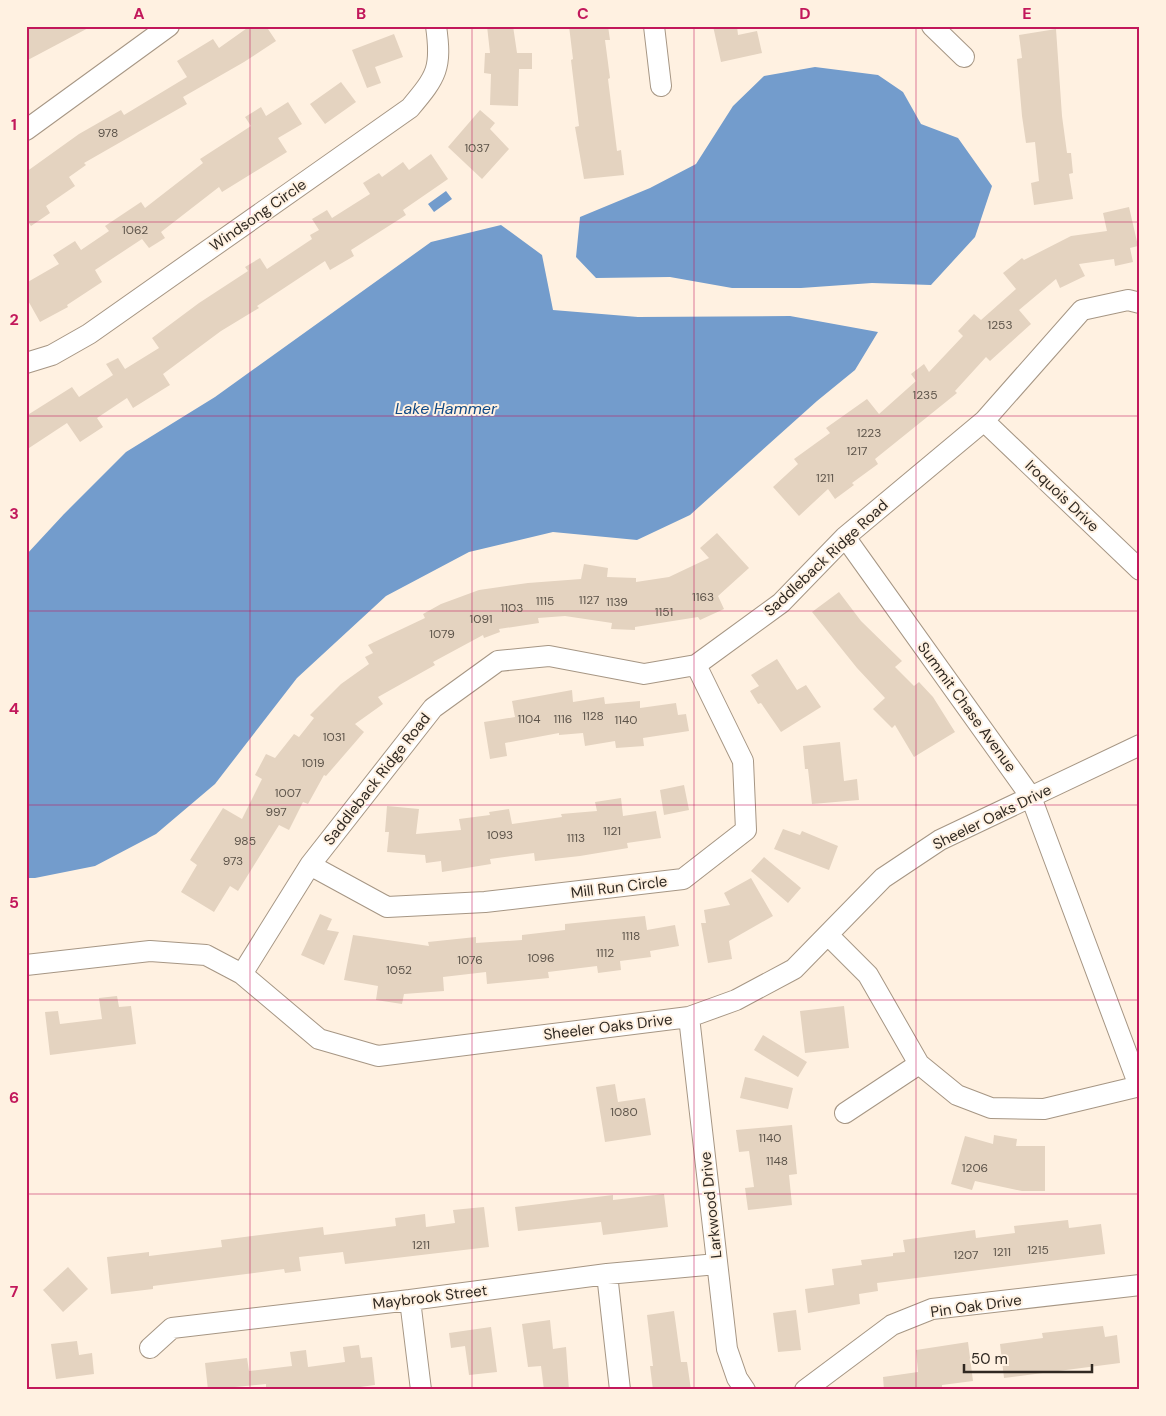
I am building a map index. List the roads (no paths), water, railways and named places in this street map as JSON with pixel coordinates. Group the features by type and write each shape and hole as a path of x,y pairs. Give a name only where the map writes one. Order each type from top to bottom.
{"street":[{"path":"26,130 144,34 169,26"},
{"name":"Windsong Circle","path":"26,364 52,355 89,334 410,108 432,82 440,55 436,26"},
{"path":"654,26 661,86"},
{"path":"932,26 964,57"},
{"name":"Saddleback Ridge Road","path":"242,974 310,865 432,708 498,661 549,656 644,674 696,665 781,603 845,537 984,421 1082,310 1128,300 1140,303"},
{"name":"Iroquois Drive","path":"984,421 1140,570"},
{"name":"Summit Chase Avenue","path":"845,537 1031,797 1139,1086"},
{"name":"Mill Run Circle","path":"310,865 388,907 485,902 684,879 746,830 743,761 696,665"},
{"name":"Sheeler Oaks Drive","path":"26,965 150,951 206,955 242,974 320,1039 378,1056 689,1017 736,1000 794,969 883,878 940,840 1140,745"},
{"path":"828,935 868,975 919,1064 957,1095 991,1108 1044,1109 1139,1086"},
{"name":"Larkwood Drive","path":"689,1017 727,1349 738,1378 745,1390"},
{"path":"845,1113 919,1064"},
{"name":"Maybrook Street","path":"150,1348 172,1328 410,1300 607,1274 718,1264"},
{"path":"607,1274 620,1390"},
{"name":"Pin Oak Drive","path":"805,1390 892,1324 932,1309 1140,1286"},
{"path":"410,1300 421,1390"}],"water":[{"path":"815,67 878,75 903,92 921,124 958,138 992,186 975,237 931,285 872,283 801,288 732,288 670,277 596,278 576,257 580,217 650,188 696,164 733,106 764,76"},
{"path":"446,191 452,199 434,212 428,204"},
{"name":"Lake Hammer","path":"501,225 542,255 553,310 638,317 790,316 878,332 855,370 817,401 690,515 637,540 553,532 469,552 386,596 297,678 215,784 156,834 95,866 35,878 26,878 26,555 126,452 215,397 431,242"}]}
